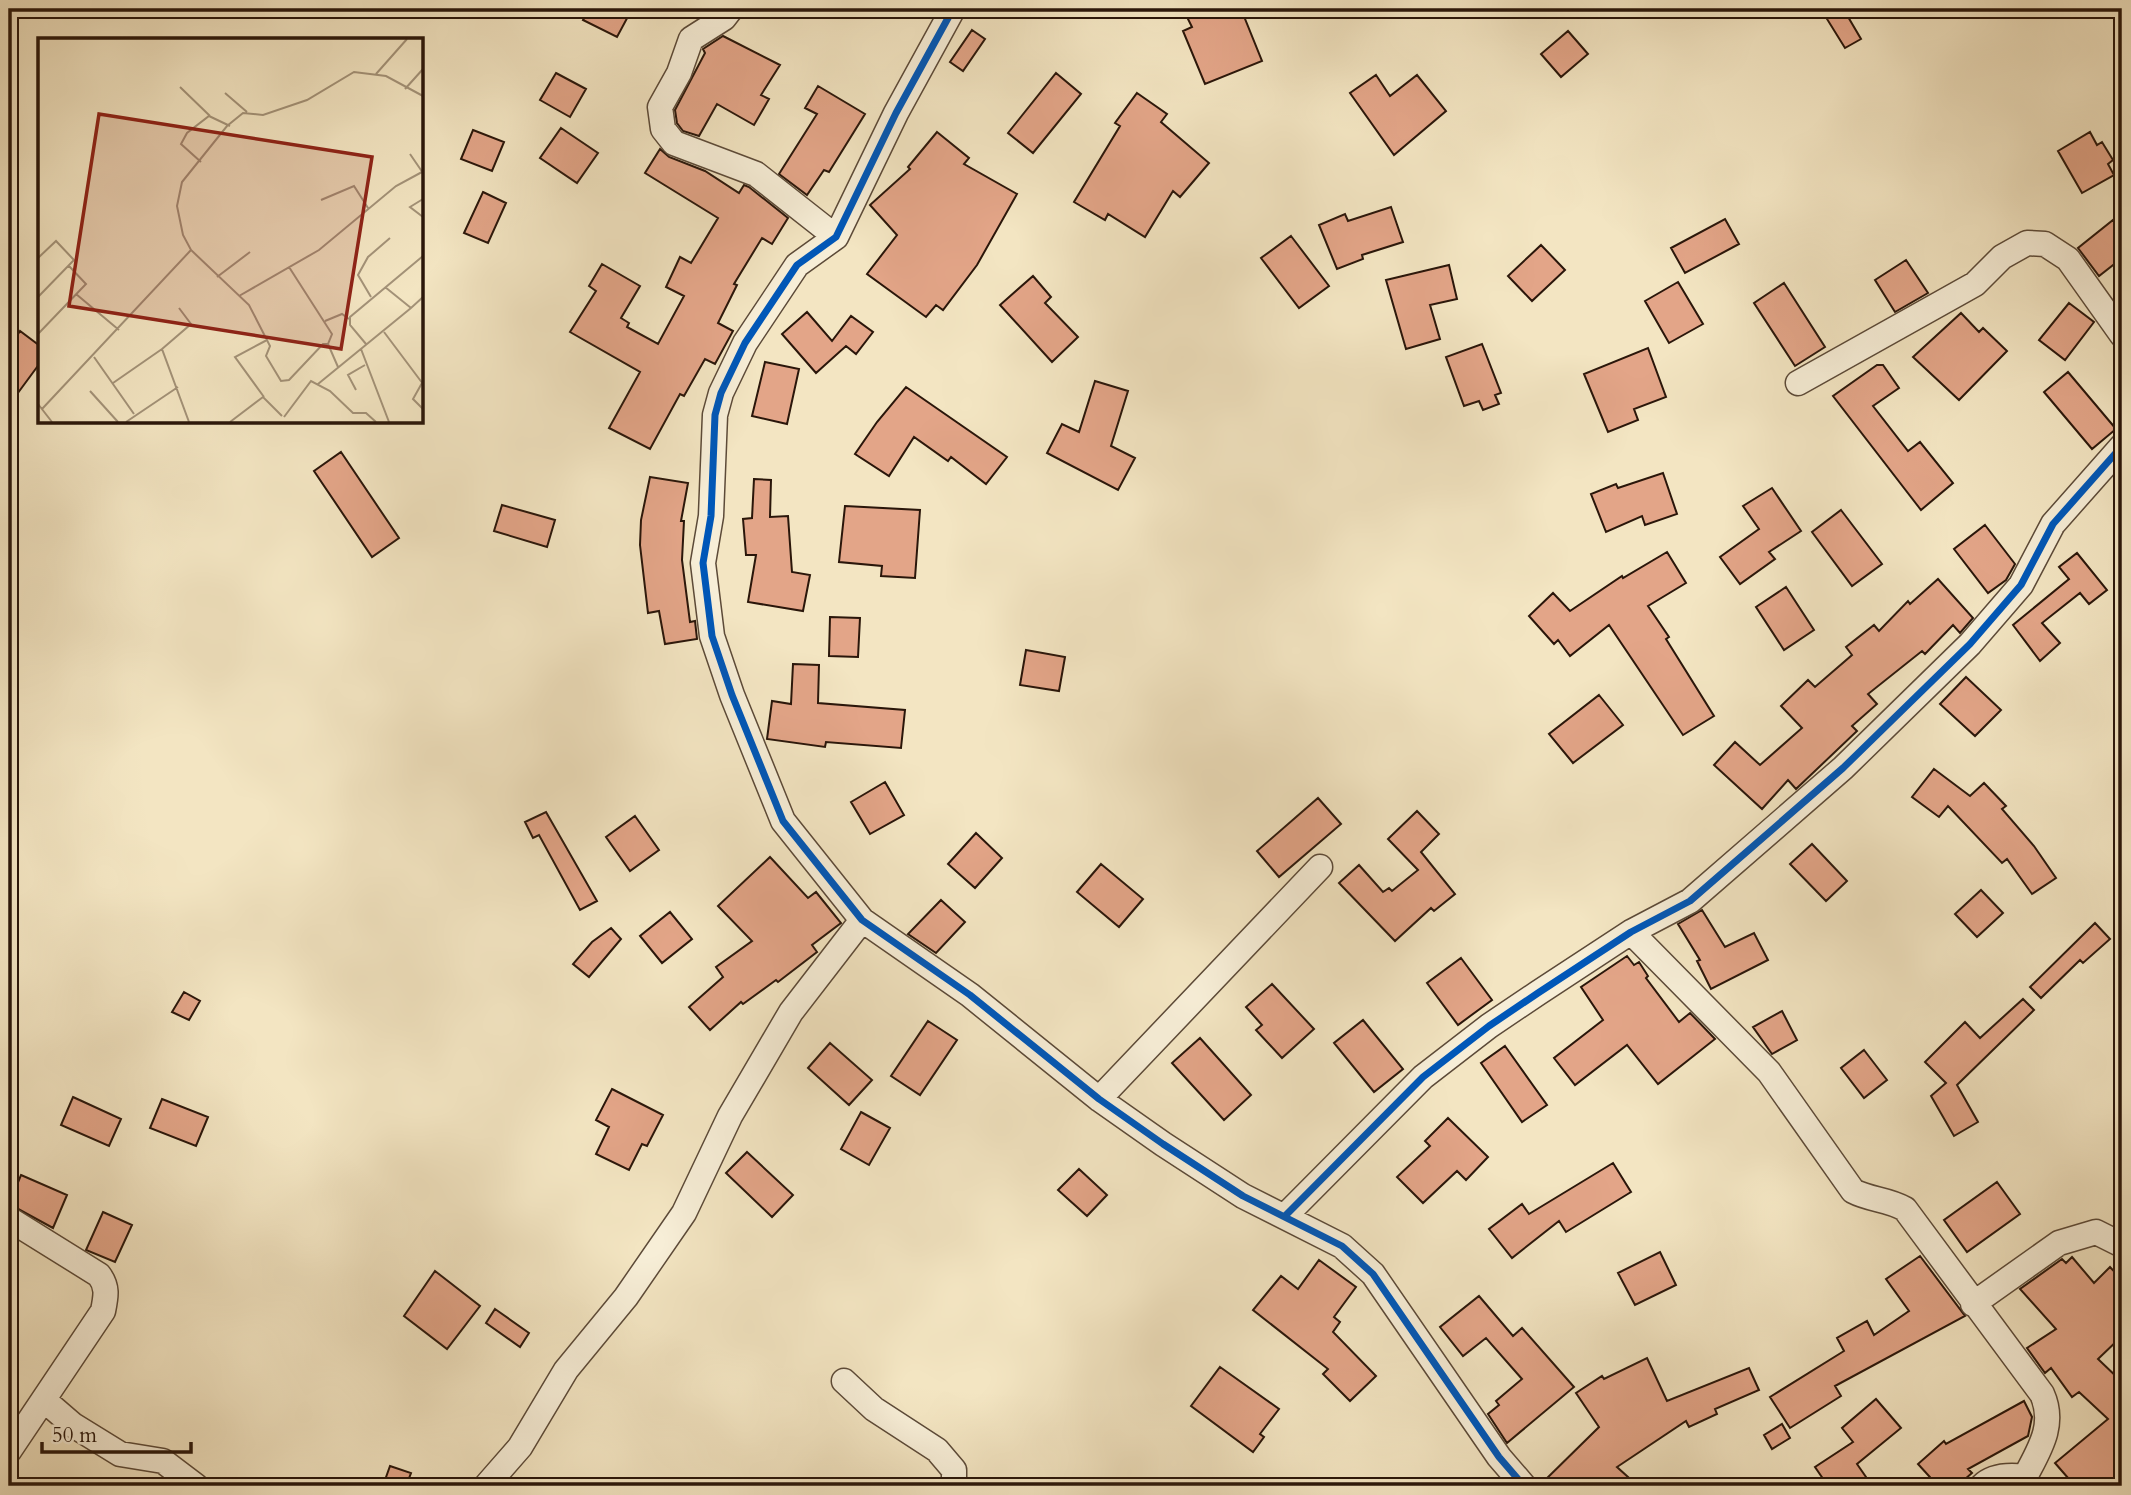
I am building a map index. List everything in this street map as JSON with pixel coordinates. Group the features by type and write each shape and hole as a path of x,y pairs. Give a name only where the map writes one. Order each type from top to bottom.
{"street":[{"path":"731,9 723,18 691,39 679,73 660,107 663,129 674,143 756,174 835,237"},
{"path":"953,9 896,113 835,237 797,265 745,343 721,393 715,415 711,516 703,563 712,636 783,821 862,920 980,1003 1099,1099 1243,1196 1342,1245 1373,1274 1499,1457 1524,1486"},
{"path":"1798,383 1964,290 2002,257 2028,243 2045,244 2068,259 2122,334"},
{"path":"1285,1216 1423,1077 1489,1026 1631,932 1690,901 1909,706 1970,644 2021,584 2053,524 2122,446"},
{"path":"1099,1099 1320,867"},
{"path":"486,1486 520,1447 566,1370 626,1297 684,1213 730,1116 791,1012 862,920"},
{"path":"1631,932 1769,1072 1853,1191 1867,1198 1894,1202 1905,1209 2046,1404 2048,1428 2028,1482 1998,1477 1982,1486"},
{"path":"9,1219 99,1275 106,1284 103,1311 9,1451"},
{"path":"1973,1304 2059,1243 2096,1232 2122,1245"},
{"path":"844,1381 874,1409 937,1450 954,1470 954,1486"},
{"path":"44,1401 74,1425 120,1454 163,1461 196,1486"}],"building":[{"path":"589,9 632,9 617,37 583,20"},
{"path":"1183,9 1241,9 1262,61 1205,84 1183,31 1192,27"},
{"path":"1844,10 1861,39 1845,48 1827,19"},
{"path":"972,30 985,39 963,71 950,62"},
{"path":"1568,31 1588,54 1561,77 1541,54"},
{"path":"723,36 780,65 761,95 769,99 754,125 717,104 699,136 683,131 677,123 675,110 705,53 703,49"},
{"path":"556,73 586,89 570,117 540,100"},
{"path":"1056,73 1081,94 1033,153 1008,133"},
{"path":"1376,75 1390,96 1417,75 1446,111 1394,155 1350,93"},
{"path":"818,86 865,114 829,172 824,170 807,195 779,174 817,114 805,108"},
{"path":"1137,93 1167,114 1161,122 1209,163 1180,197 1173,191 1145,237 1108,214 1105,220 1074,202 1120,126 1115,123"},
{"path":"561,128 598,153 577,183 540,158"},
{"path":"473,130 504,142 492,171 461,159"},
{"path":"937,132 969,158 964,164 1017,194 977,265 943,310 936,305 926,317 867,274 897,235 870,205 910,169 908,167"},
{"path":"2090,132 2097,145 2102,142 2113,160 2108,164 2114,175 2082,193 2058,151"},
{"path":"660,149 669,157 705,171 739,193 744,185 749,187 788,218 772,244 762,238 734,284 737,285 718,323 733,331 715,364 705,359 684,396 680,394 650,449 609,428 640,372 570,332 596,291 589,286 602,264 640,286 621,318 629,323 627,327 658,344 684,296 666,287 680,257 691,263 718,218 645,173"},
{"path":"483,192 506,203 488,243 464,233"},
{"path":"1391,207 1403,242 1362,255 1363,259 1337,269 1319,225 1345,214 1348,221"},
{"path":"1725,219 1739,244 1685,273 1671,248"},
{"path":"2113,220 2122,232 2122,258 2099,276 2078,248"},
{"path":"1291,236 1329,286 1299,308 1261,258"},
{"path":"1541,245 1565,270 1532,301 1508,276"},
{"path":"1906,260 1928,293 1895,312 1875,280"},
{"path":"1449,265 1457,299 1430,305 1440,339 1406,349 1386,280"},
{"path":"1033,276 1051,297 1045,303 1078,337 1052,362 1000,305"},
{"path":"1678,282 1703,324 1669,343 1645,301"},
{"path":"1784,283 1825,347 1795,366 1754,303"},
{"path":"2069,303 2094,322 2065,360 2039,340"},
{"path":"807,312 832,341 851,316 873,332 856,354 846,346 816,373 782,334"},
{"path":"1961,313 1979,332 1983,328 2007,351 1959,400 1913,357"},
{"path":"9,328 18,334 20,331 38,344 38,366 9,405"},
{"path":"1482,344 1501,393 1495,395 1499,404 1483,410 1479,401 1464,406 1446,357"},
{"path":"1648,348 1666,397 1634,409 1638,420 1608,432 1584,374"},
{"path":"765,362 799,369 787,424 752,416"},
{"path":"1877,365 1883,365 1899,388 1873,406 1908,451 1920,442 1953,483 1921,510 1833,396"},
{"path":"2068,372 2116,429 2092,449 2044,392"},
{"path":"1095,381 1128,391 1111,446 1135,458 1118,490 1047,453 1062,424 1079,432"},
{"path":"906,387 1007,457 986,484 951,457 948,461 914,437 889,476 855,454"},
{"path":"341,452 399,538 372,557 314,471"},
{"path":"1663,473 1677,514 1645,525 1642,516 1606,532 1591,494 1616,484 1618,488"},
{"path":"650,477 688,483 681,521 684,521 682,560 690,622 695,621 697,639 665,644 659,611 648,613 640,545 641,520"},
{"path":"754,479 771,480 770,517 788,516 792,572 810,575 803,611 748,602 756,555 746,555 743,519 752,518"},
{"path":"1772,488 1801,531 1769,552 1775,559 1740,584 1720,557 1759,529 1743,506"},
{"path":"502,505 555,520 547,547 494,531"},
{"path":"845,506 920,510 915,578 881,576 882,566 839,562"},
{"path":"1841,510 1882,564 1852,586 1812,532"},
{"path":"1985,525 2015,564 2006,580 1988,593 1954,549"},
{"path":"1667,552 1686,583 1648,606 1714,716 1683,735 1609,625 1570,656 1558,640 1554,644 1529,616 1553,593 1570,611 1622,576 1623,578"},
{"path":"2077,553 2107,590 2089,604 2080,593 2042,623 2060,643 2040,661 2013,625 2069,579 2059,567"},
{"path":"1938,579 1973,618 1960,633 1953,625 1925,654 1922,651 1868,694 1877,704 1852,726 1857,731 1796,789 1788,780 1762,809 1714,765 1735,742 1760,765 1802,728 1781,706 1808,680 1815,687 1852,655 1846,647 1874,625 1879,631 1908,601 1910,604"},
{"path":"1786,587 1814,630 1784,650 1756,607"},
{"path":"830,617 860,618 858,657 829,656"},
{"path":"1026,650 1065,657 1059,691 1020,685"},
{"path":"793,664 819,665 818,703 905,710 901,748 826,742 825,747 767,739 772,701 791,704"},
{"path":"1966,677 2001,710 1975,736 1940,704"},
{"path":"1599,695 1623,725 1573,763 1549,734"},
{"path":"1934,769 1970,796 1984,783 2006,806 2002,809 2034,846 2056,878 2032,894 2007,859 2002,863 1948,806 1939,817 1912,797"},
{"path":"885,782 904,815 870,834 851,802"},
{"path":"1318,798 1341,824 1279,877 1257,851"},
{"path":"1417,811 1439,834 1421,852 1455,894 1434,911 1431,908 1395,941 1339,883 1359,865 1383,892 1389,888 1392,891 1418,870 1388,839"},
{"path":"546,812 597,901 580,910 539,835 533,838 525,822"},
{"path":"635,816 659,850 630,871 606,837"},
{"path":"976,833 1002,858 975,888 948,864"},
{"path":"1812,844 1847,881 1826,901 1790,864"},
{"path":"770,857 808,898 816,892 841,923 812,945 817,952 778,982 776,980 743,1004 741,1002 710,1030 689,1007 723,977 716,967 752,941 718,906"},
{"path":"1101,864 1143,899 1119,927 1077,892"},
{"path":"1981,890 2003,913 1977,937 1955,914"},
{"path":"941,900 965,922 936,953 908,934"},
{"path":"1702,910 1725,947 1754,933 1768,960 1711,989 1697,961 1700,960 1678,924"},
{"path":"670,912 692,939 662,963 640,936"},
{"path":"2095,923 2110,939 2083,963 2080,960 2041,998 2030,987"},
{"path":"611,928 621,939 589,977 573,964 592,942"},
{"path":"1627,956 1634,965 1639,962 1648,976 1646,978 1679,1022 1690,1013 1715,1039 1658,1084 1627,1045 1575,1085 1554,1058 1603,1020 1581,987"},
{"path":"1461,958 1492,1000 1458,1025 1427,983"},
{"path":"1272,984 1314,1029 1282,1058 1256,1030 1262,1025 1246,1007"},
{"path":"184,992 200,1001 189,1020 172,1012"},
{"path":"2023,999 2034,1010 1957,1085 1978,1122 1954,1136 1931,1096 1946,1083 1925,1062 1965,1022 1980,1038"},
{"path":"1782,1011 1797,1040 1772,1054 1753,1027"},
{"path":"1363,1020 1403,1069 1374,1092 1334,1043"},
{"path":"928,1021 957,1040 920,1095 891,1076"},
{"path":"1200,1038 1251,1095 1224,1120 1172,1063"},
{"path":"830,1043 872,1080 849,1105 808,1068"},
{"path":"1505,1046 1547,1105 1522,1122 1481,1063"},
{"path":"1864,1050 1887,1080 1864,1098 1841,1068"},
{"path":"612,1089 663,1115 647,1146 642,1144 629,1170 596,1154 609,1127 596,1120"},
{"path":"73,1097 121,1119 109,1146 61,1125"},
{"path":"162,1099 208,1117 196,1146 150,1128"},
{"path":"861,1112 890,1128 869,1165 841,1149"},
{"path":"1448,1118 1488,1157 1466,1180 1457,1171 1423,1203 1397,1177 1430,1146 1425,1141"},
{"path":"747,1152 793,1195 772,1217 726,1173"},
{"path":"1613,1163 1631,1192 1566,1232 1559,1221 1512,1258 1489,1229 1522,1204 1529,1214"},
{"path":"1079,1169 1107,1195 1087,1216 1058,1190"},
{"path":"21,1175 67,1195 53,1228 9,1204"},
{"path":"1997,1182 2020,1214 1967,1252 1944,1220"},
{"path":"103,1212 132,1225 115,1262 86,1250"},
{"path":"1660,1252 1676,1285 1635,1305 1618,1273"},
{"path":"1920,1256 1965,1316 1835,1386 1841,1396 1790,1428 1770,1397 1844,1351 1837,1338 1867,1321 1874,1335 1909,1311 1886,1279"},
{"path":"2072,1257 2094,1283 2110,1267 2122,1280 2122,1336 2098,1359 2122,1382 2122,1486 2075,1486 2055,1463 2108,1419 2079,1392 2072,1397 2051,1368 2045,1373 2027,1348 2056,1329 2020,1289 2062,1259 2066,1263"},
{"path":"1319,1260 1356,1287 1334,1317 1340,1322 1333,1332 1376,1376 1350,1401 1323,1374 1328,1369 1253,1310 1281,1276 1298,1289"},
{"path":"435,1271 480,1306 447,1349 404,1316"},
{"path":"1479,1296 1513,1336 1522,1328 1574,1387 1507,1443 1488,1414 1499,1405 1496,1401 1522,1379 1486,1338 1463,1356 1440,1327"},
{"path":"495,1309 529,1333 520,1347 486,1323"},
{"path":"1647,1358 1667,1401 1749,1368 1759,1390 1715,1409 1717,1414 1689,1427 1686,1421 1617,1467 1638,1486 1539,1486 1599,1427 1576,1393 1602,1376 1604,1379"},
{"path":"1220,1367 1279,1409 1260,1434 1264,1437 1253,1452 1191,1406"},
{"path":"1876,1399 1901,1428 1857,1464 1866,1477 1853,1486 1828,1486 1815,1467 1853,1442 1842,1428"},
{"path":"2024,1401 2032,1417 2028,1436 1968,1469 1972,1473 1957,1486 1938,1486 1918,1464 1944,1441 1946,1444"},
{"path":"1782,1424 1790,1438 1772,1449 1764,1435"},
{"path":"390,1466 411,1473 406,1486 385,1480"}],"cycle path":[{"path":"953,9 896,113 836,237 797,265 745,343 721,393 715,415 711,516 703,563 712,636 732,695 783,821 862,920 970,995 1099,1099 1163,1144 1243,1196 1342,1246 1373,1274 1499,1457 1524,1486"},
{"path":"1285,1216 1423,1077 1489,1026 1538,993 1631,932 1690,901 1843,768 1970,644 2021,585 2053,524 2122,446"}]}
